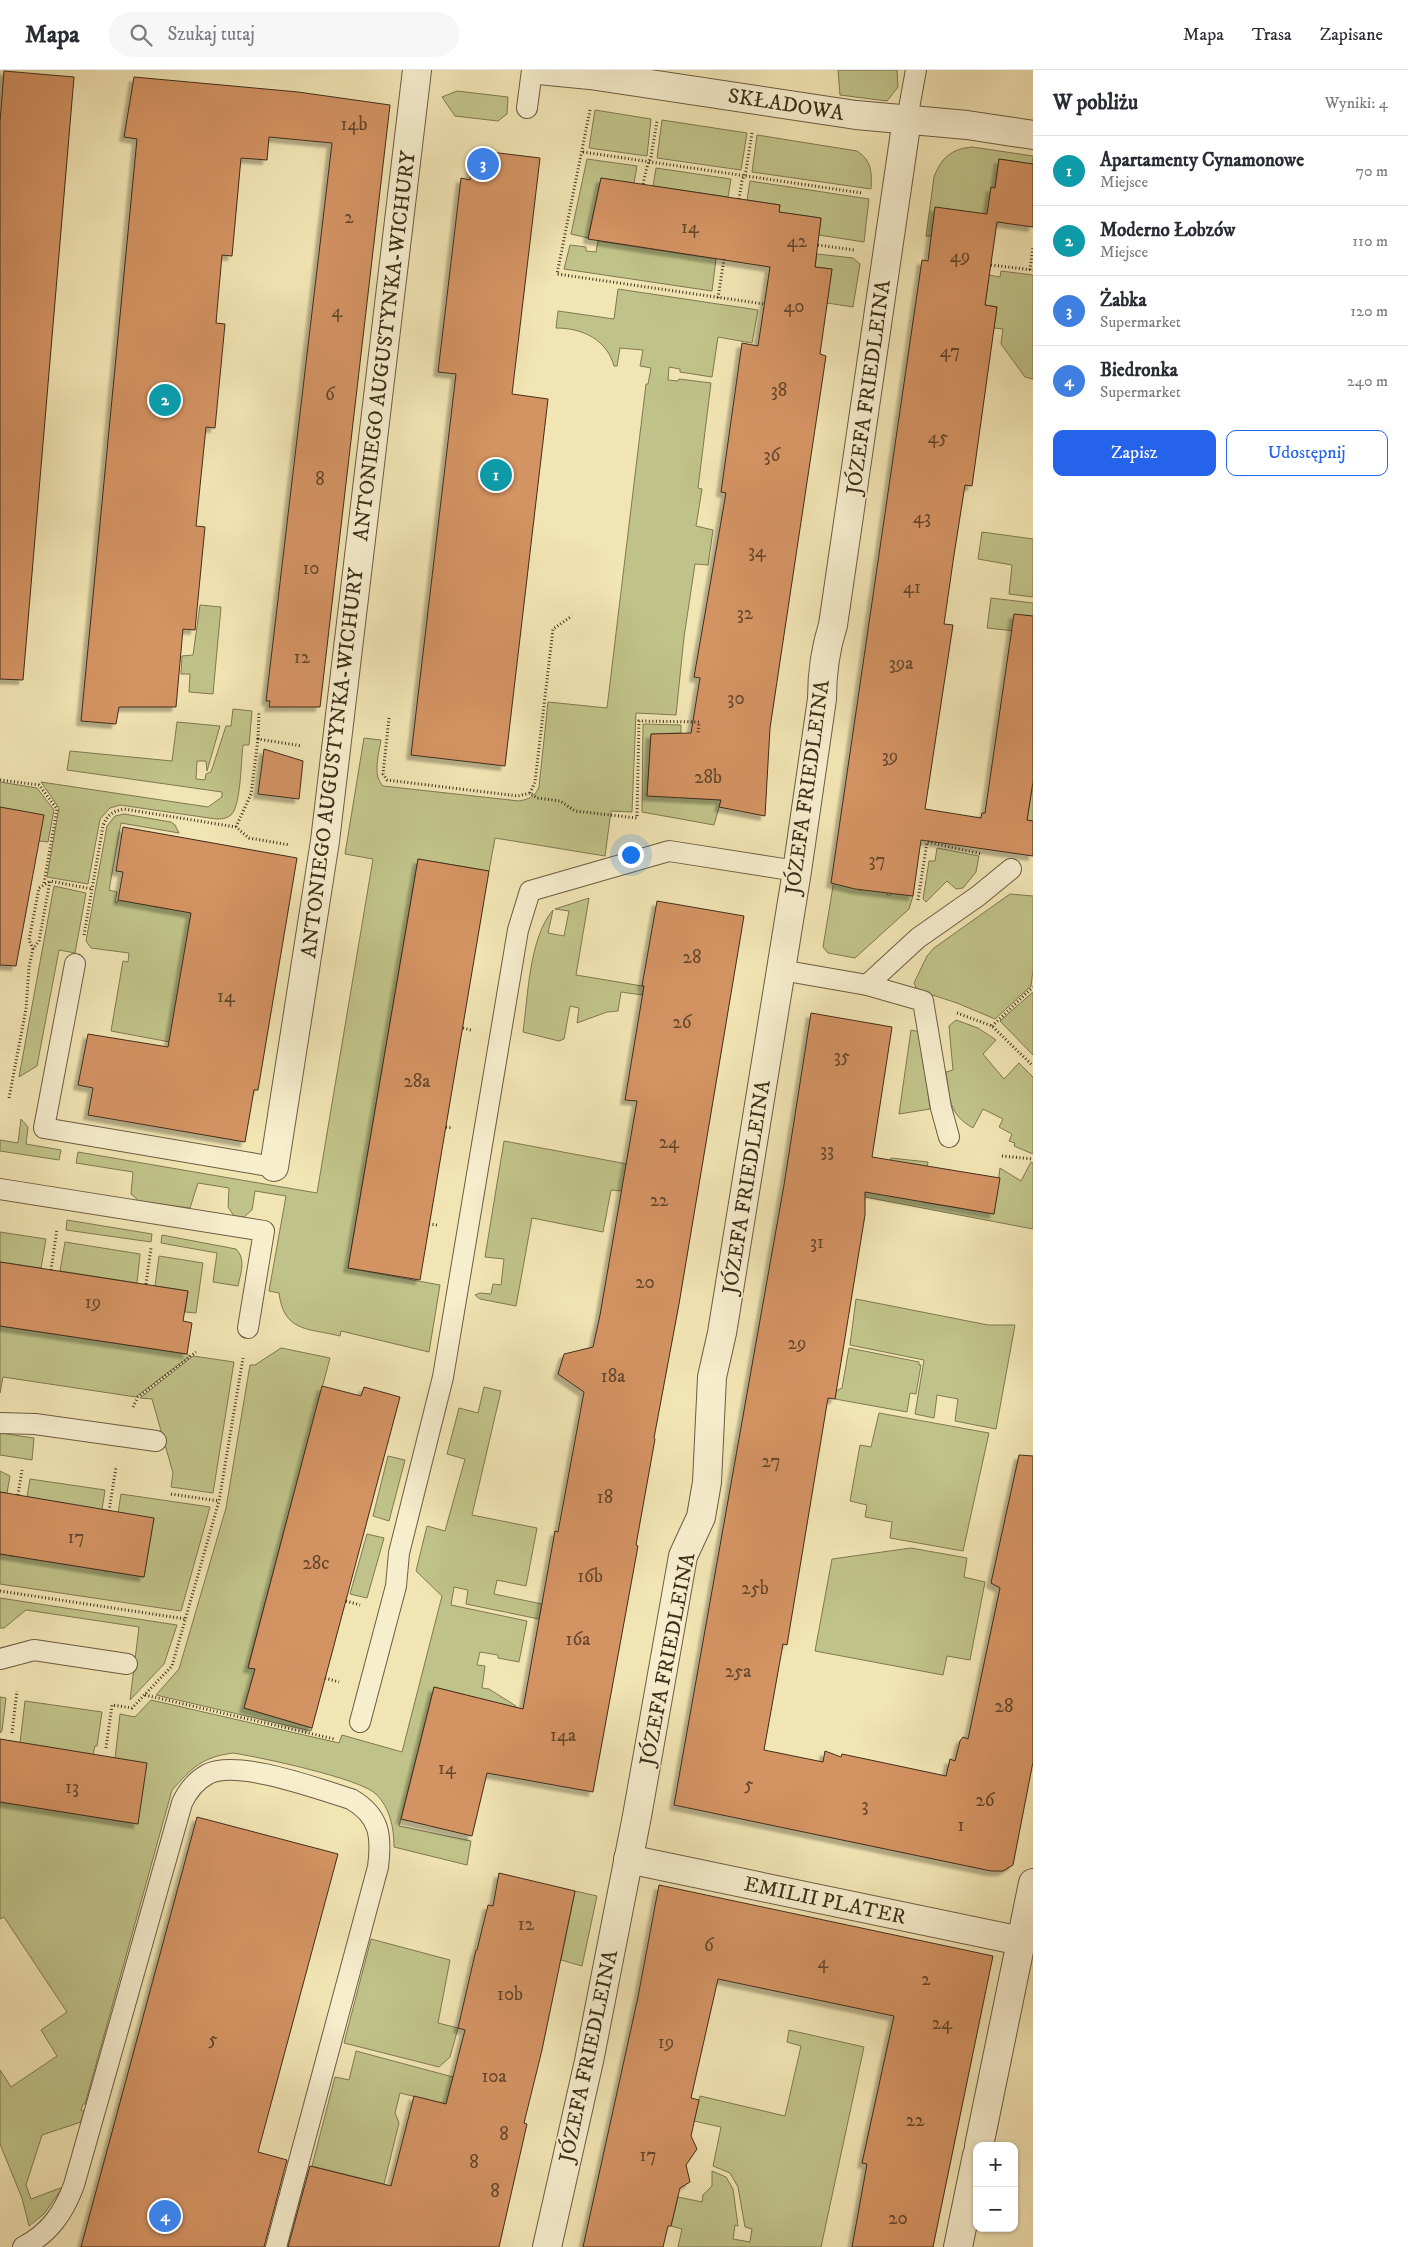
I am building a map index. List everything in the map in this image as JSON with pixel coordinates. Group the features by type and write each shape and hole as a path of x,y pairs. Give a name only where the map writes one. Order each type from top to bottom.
{"street":[{"name":"ANTONIEGO AUGUSTYNKA-WICHURY","path":"274,1167 326,841 417,70"},
{"name":"SKŁADOWA","path":"539,70 590,75 856,115 967,125 1033,134"},
{"name":"JÓZEFA FRIEDLEINA","path":"547,2247 589,2061 683,1556 701,1517 707,1482 712,1377 722,1333 797,871 822,699 822,677 826,646 833,625 906,120"},
{"name":"EMILII PLATER","path":"628,1859 1021,1941"},
{"path":"980,2142 1033,1883"},
{"path":"958,2247 973,2174"}],"lane":[{"path":"527,108 532,70"},
{"path":"906,120 916,70"},
{"path":"360,1722 396,1586 399,1553 443,1377 518,930 530,890 669,851 797,871"},
{"path":"867,985 918,938 978,896 1010,869"},
{"name":"ANTONIEGO AUGUSTYNKA-WICHURY","path":"75,964 44,1128 274,1167"},
{"path":"781,970 867,985 924,1001 941,1108 949,1136"},
{"path":"0,1189 264,1231 248,1328"},
{"path":"0,1423 35,1424 156,1441"},
{"path":"0,1659 34,1650 127,1664"},
{"path":"23,2247 42,2235 54,2224 62,2213 74,2185 182,1803 188,1791 196,1782 209,1774 221,1770 236,1770 262,1774 351,1799 362,1805 372,1816 378,1830 380,1848 378,1867 276,2247"}],"path":[{"path":"591,104 583,152 557,274 764,304"},
{"path":"643,184 658,113"},
{"path":"739,199 753,127"},
{"path":"583,152 867,194"},
{"path":"818,245 860,250"},
{"path":"991,265 1031,270 1033,247"},
{"path":"718,298 724,259"},
{"path":"530,793 535,782 552,629 572,616"},
{"path":"236,827 251,794 258,740 259,712"},
{"path":"389,718 383,774 387,780 518,796 530,793 537,798 560,801 576,811 637,818 639,721 698,722 698,733"},
{"path":"258,740 309,747"},
{"path":"0,780 39,785 57,809 44,883"},
{"path":"75,964 80,953 103,826 108,815 113,812 124,809 236,827 249,838 296,846"},
{"path":"917,907 927,842 980,853 1010,869"},
{"path":"33,949 29,940 38,888 50,881 92,888"},
{"path":"9,1098 26,1009 29,967 33,949 39,941 50,881"},
{"path":"992,1026 1033,987"},
{"path":"924,1001 992,1026 1033,1066"},
{"path":"462,1028 467,1029"},
{"path":"446,1127 451,1128"},
{"path":"1002,1156 1033,1159"},
{"path":"429,1224 434,1225"},
{"path":"146,1284 151,1248"},
{"path":"0,1591 186,1619 219,1501 248,1328"},
{"path":"138,1397 196,1352"},
{"path":"18,1495 22,1470"},
{"path":"109,1511 113,1486"},
{"path":"171,1494 219,1501"},
{"path":"326,1678 340,1682"},
{"path":"12,1733 17,1691"},
{"path":"145,1695 336,1740"},
{"path":"106,1748 112,1705"}],"green space":[{"path":"838,70 897,70 898,87 887,101 840,95"},
{"path":"457,91 508,97 507,114 498,121 455,116 442,97"},
{"path":"595,110 651,119 647,156 589,148"},
{"path":"662,120 747,133 741,170 657,158"},
{"path":"757,135 857,151 866,159 870,168 871,189 752,172"},
{"path":"972,147 1033,156 1032,164 999,159 995,188 987,218 932,236 926,236 934,177 937,170 953,152"},
{"path":"587,159 637,166 634,183 601,178 588,238 571,234"},
{"path":"656,168 731,179 728,197 653,186"},
{"path":"750,181 869,199 864,242 819,235 821,218 779,212 780,205 747,200"},
{"path":"598,241 716,259 712,291 564,269 570,245 586,247 586,251 596,252"},
{"path":"817,254 853,258 860,264 853,307 827,303 832,269 815,267"},
{"path":"1001,271 1033,275 1033,379 1025,377 1001,344 1003,329 994,328 997,307 985,305 989,275 1000,277"},
{"path":"618,289 758,310 752,343 718,337 712,377 680,372 680,369 669,367 668,380 678,381 679,379 711,383 698,488 702,489 696,526 713,530 708,565 695,564 684,637 676,715 636,713 632,812 611,811 605,856 495,838 489,871 418,859 348,1268 440,1285 429,1352 341,1331 340,1336 308,1329 292,1322 286,1315 279,1293 269,1291 286,1196 255,1191 252,1210 244,1217 234,1216 228,1207 229,1188 198,1183 190,1208 139,1201 131,1194 133,1172 76,1163 78,1152 317,1193 373,859 345,854 364,738 381,740 377,770 383,786 519,801 531,797 539,787 548,702 607,708 646,384 648,384 651,368 640,366 643,350 620,348 617,366 614,366 606,349 592,337 575,330 556,328 558,311 614,319"},
{"path":"982,532 1033,539 1033,597 1009,594 1012,565 978,559"},
{"path":"991,598 1033,603 1033,633 987,628"},
{"path":"200,605 221,607 213,694 189,692 190,674 181,674 182,656 193,655"},
{"path":"233,709 252,711 249,745 243,745 239,793 231,815 216,819 120,805 110,808 100,819 88,884 47,877 59,808 41,782 208,807 222,797 222,792 67,770 70,751 172,761 177,722 220,726 207,771 206,761 197,761 196,779 205,780 206,774 211,772 226,726 231,726"},
{"path":"643,724 681,725 681,733 651,734 647,795 721,800 714,825 642,812"},
{"path":"0,782 37,788 54,810 48,842 39,841 0,807"},
{"path":"1033,782 1033,821 1027,820"},
{"path":"124,814 171,822 179,833 121,823 109,890 117,892 115,902 117,903 118,900 168,909 204,902 170,1042 111,1031 123,961 128,962 129,953 91,948 86,941 107,826 115,816"},
{"path":"937,848 979,856 976,872 963,888 956,889 947,881 926,902 923,899 929,861 935,861"},
{"path":"834,880 859,884 859,890 861,890 862,885 888,889 887,895 891,895 891,893 913,896 909,909 855,958 828,953 823,947"},
{"path":"54,886 86,893 75,953 59,950 37,1066 19,1077"},
{"path":"1010,894 1033,896 1033,970 1031,986 995,1019 957,1003 917,990 914,983 927,956 934,948"},
{"path":"589,898 576,975 644,986 642,995 621,992 618,1011 607,1012 577,1023 579,1008 570,1006 564,1039 559,1041 523,1032 534,952 545,922 553,910 548,933 564,936 569,911 555,909"},
{"path":"1033,992 1033,1055 1000,1021"},
{"path":"956,1020 978,1028 996,1040 983,1054 1004,1079 1019,1063 1033,1077 1033,1154 1014,1146 1015,1143 1009,1141 1012,1134 999,1127 1003,1119 983,1109 973,1128 965,1123 955,1111 950,1097 946,1072 953,1070 949,1026"},
{"path":"911,1030 920,1032 930,1109 899,1114"},
{"path":"21,1119 28,1127 26,1144 61,1150 59,1160 0,1151 0,1140 18,1143"},
{"path":"504,1141 627,1164 622,1191 611,1190 603,1232 532,1218 516,1306 480,1299 475,1295 480,1293 491,1294 493,1284 501,1285 504,1259 485,1257"},
{"path":"891,1158 928,1162 922,1202 994,1214 1000,1168 1021,1181 1031,1162 1033,1163 1033,1229 865,1197 860,1175 889,1169"},
{"path":"67,1220 152,1234 151,1242 66,1230"},
{"path":"0,1232 46,1239 41,1268 0,1262"},
{"path":"162,1235 236,1249 242,1261 238,1286 213,1282 217,1253 161,1243"},
{"path":"65,1242 140,1254 137,1283 60,1271"},
{"path":"159,1256 203,1263 196,1313 185,1312 188,1291 155,1286"},
{"path":"856,1299 988,1325 1015,1325 996,1429 955,1421 958,1399 937,1395 934,1418 915,1414 924,1360 850,1345"},
{"path":"0,1326 187,1354 190,1356 136,1397 3,1377 0,1393"},
{"path":"281,1348 330,1358 248,1667 255,1669 244,1708 312,1728 311,1731 156,1695 179,1669 226,1508 250,1365 255,1365"},
{"path":"849,1348 919,1362 919,1365 921,1365 916,1394 910,1393 907,1412 835,1399 836,1391 842,1388"},
{"path":"193,1356 234,1362 213,1493 171,1487 173,1473 152,1399 140,1398"},
{"path":"484,1387 501,1391 472,1515 537,1528 526,1586 497,1580 494,1594 542,1604 539,1619 466,1604 468,1590 454,1587 451,1605 527,1621 519,1662 498,1658 498,1655 480,1652 477,1665 485,1666 482,1688 489,1689 516,1706 515,1708 434,1687 399,1826 471,1841 467,1865 394,1847 390,1819 381,1800 376,1794 350,1781 308,1769 233,1753 213,1757 198,1765 172,1790 85,2104 83,2104 81,2110 84,2111 81,2122 42,2135 26,2185 31,2199 63,2187 44,2214 29,2226 22,2198 0,2144 0,2070 11,2087 57,2056 41,2030 67,2012 4,1917 0,1919 0,1802 138,1824 115,1759 120,1714 135,1717 151,1700 339,1743 342,1735 402,1752 442,1596 416,1571 427,1526 445,1531 465,1459 447,1454 459,1408 478,1413"},
{"path":"879,1413 989,1433 963,1551 890,1538 892,1522 865,1517 867,1505 850,1501 860,1445 871,1447"},
{"path":"0,1433 34,1438 32,1460 0,1455"},
{"path":"388,1456 405,1460 389,1521 373,1516"},
{"path":"0,1471 10,1476 7,1493 0,1492"},
{"path":"30,1479 105,1490 102,1510 27,1497"},
{"path":"121,1494 210,1507 181,1611 0,1584 0,1554 144,1577 154,1519 118,1513"},
{"path":"367,1534 384,1538 367,1598 350,1594"},
{"path":"911,1548 967,1558 964,1577 985,1582 970,1660 947,1656 943,1675 815,1651 832,1559"},
{"path":"0,1598 177,1625 164,1664 130,1700 139,1627 26,1610 4,1628 0,1628"},
{"path":"0,1697 6,1698 2,1731 0,1733"},
{"path":"25,1701 102,1712 97,1746 95,1746 93,1755 20,1743"},
{"path":"575,1891 597,1896 582,1966 561,1960"},
{"path":"371,1939 450,1960 438,2023 458,2028 450,2057 439,2067 344,2043"},
{"path":"789,2030 864,2047 821,2247 678,2247 682,2229 671,2226 678,2197 702,2202 703,2195 712,2186 712,2171 726,2177 733,2189 738,2226 735,2225 733,2239 750,2242 752,2229 745,2227 738,2187 730,2173 713,2166 721,2127 694,2121 700,2096 785,2116 801,2046 787,2042"},
{"path":"356,2051 453,2077 446,2104 400,2093 395,2113 399,2123 384,2184 312,2166 335,2077 349,2080"}],"building":[{"path":"4,71 74,77 23,680 0,679 0,122"},
{"path":"134,77 298,92 390,105 320,707 269,707 270,701 266,701 332,143 269,137 267,160 241,158 232,256 222,255 216,323 225,324 215,428 206,427 196,526 205,527 195,630 183,629 176,707 119,707 116,724 81,721 137,139 124,137"},
{"path":"474,150 540,158 512,394 548,399 505,766 411,755 456,374 438,372 461,178 470,180"},
{"path":"999,159 1033,164 1033,227 997,222 985,305 997,307 972,486 965,485 944,624 953,625 925,809 981,818 982,813 985,813 1014,614 1033,616 1033,782 1027,820 1033,821 1033,856 921,840 913,896 855,889 831,883 922,260 928,261 935,207 987,214 991,187 995,188"},
{"path":"601,178 780,205 779,212 821,218 815,267 832,269 820,354 826,356 770,728 765,816 719,807 721,800 647,796 651,734 691,733 700,678 694,677 726,493 721,492 742,343 758,346 770,267 588,239"},
{"path":"264,749 303,761 299,799 258,794"},
{"path":"0,807 44,815 16,966 0,965"},
{"path":"123,827 297,858 258,1090 254,1090 245,1142 88,1115 93,1088 78,1085 88,1034 168,1047 191,913 118,900 123,872 116,871"},
{"path":"418,859 489,871 420,1280 348,1268"},
{"path":"657,901 744,916 679,1304 654,1438 636,1545 638,1546 593,1792 487,1773 472,1836 401,1819 434,1687 523,1709 555,1531 558,1532 584,1392 558,1374 564,1354 593,1347 600,1315 637,1101 625,1100"},
{"path":"811,1013 892,1027 872,1157 1000,1178 994,1214 865,1192 865,1215 835,1399 828,1398 787,1645 783,1644 764,1750 823,1762 825,1751 841,1757 842,1754 946,1776 950,1759 955,1761 960,1741 963,1737 968,1739 1000,1588 991,1583 1019,1455 1033,1456 1033,1762 1013,1865 1003,1871 991,1871 674,1805 784,1185"},
{"path":"0,1262 188,1291 183,1321 192,1323 187,1354 0,1326"},
{"path":"322,1386 361,1396 364,1387 400,1397 312,1728 244,1708 255,1669 248,1668"},
{"path":"0,1492 154,1518 144,1577 0,1554"},
{"path":"0,1739 147,1763 138,1824 0,1802"},
{"path":"197,1817 338,1854 258,2152 287,2160 264,2247 81,2247"},
{"path":"499,1873 575,1891 542,2050 524,2123 527,2124 499,2247 288,2247 310,2166 391,2186 414,2096 446,2104 465,2030 458,2028 488,1905 493,1906"},
{"path":"659,1885 993,1956 933,2247 852,2247 867,2164 862,2163 894,2016 718,1979 691,2098 699,2100 691,2136 697,2149 686,2165 690,2182 680,2188 671,2226 668,2226 663,2247 583,2247 638,1997"}],"place":[{"name":"Żabka","path":"483,164"},
{"name":"Moderno Łobzów","path":"165,400"},
{"name":"Apartamenty Cynamonowe","path":"496,475"},
{"name":"Biedronka","path":"165,2216"}]}
